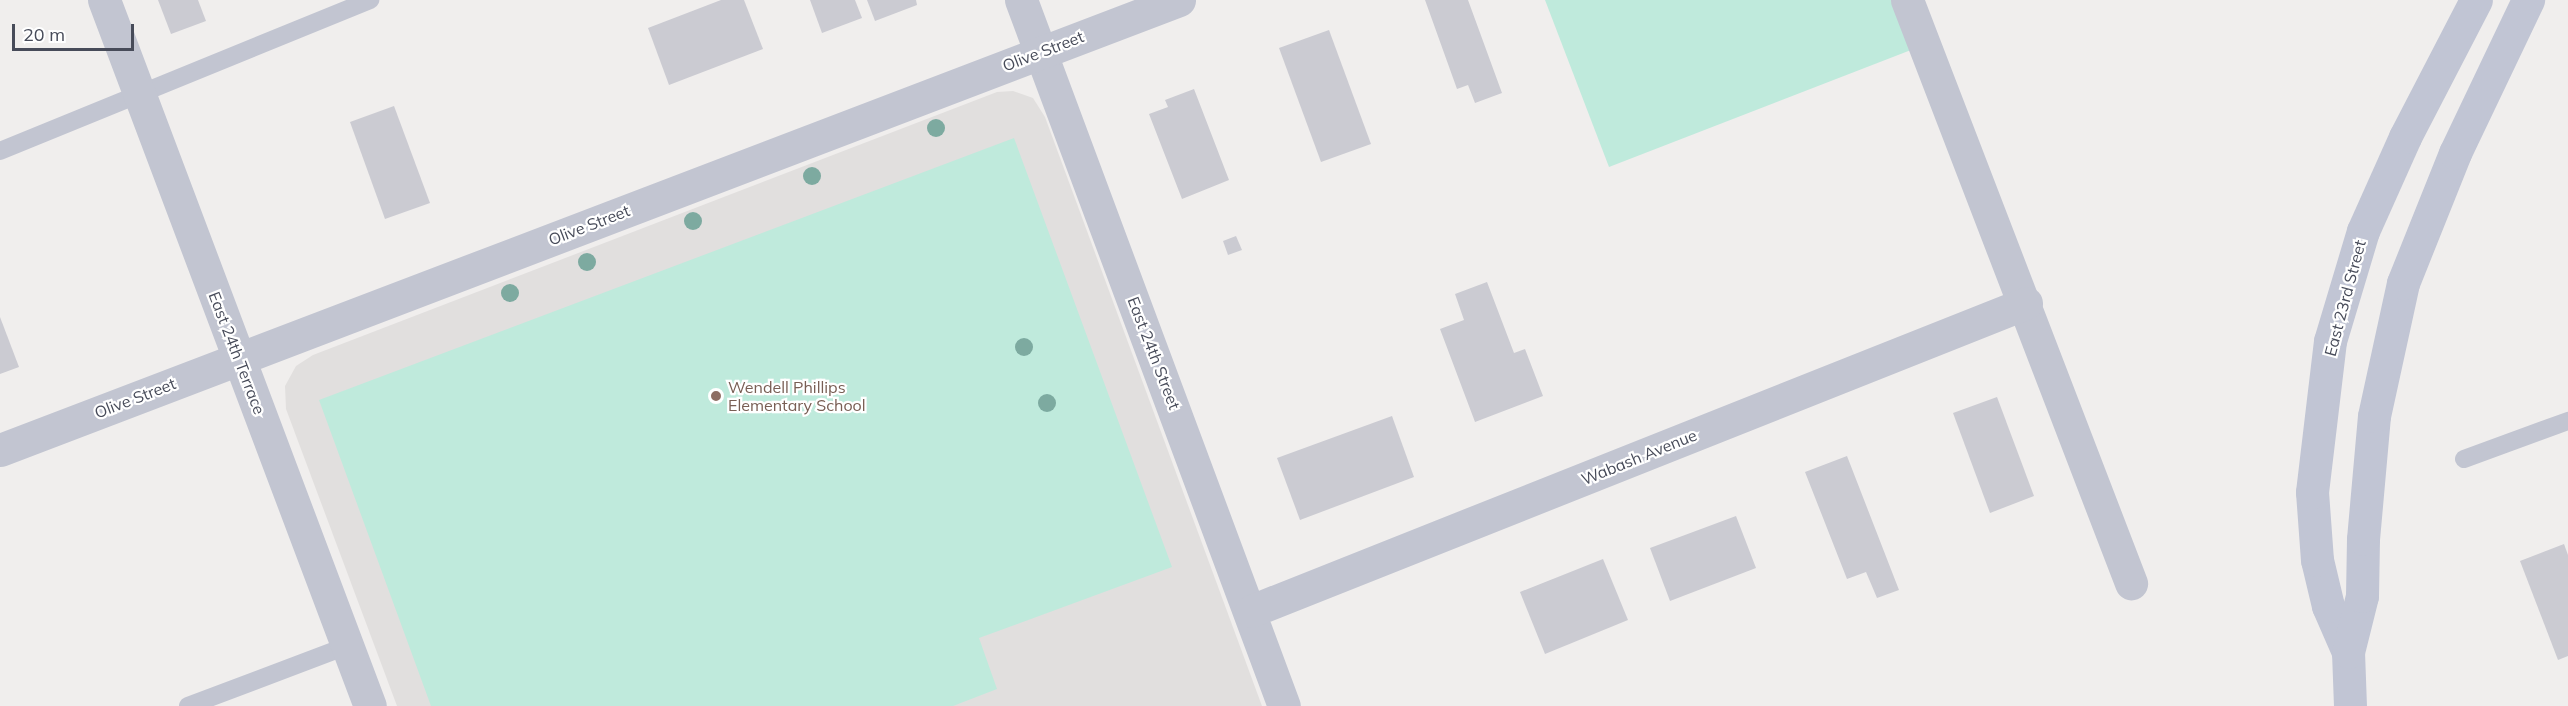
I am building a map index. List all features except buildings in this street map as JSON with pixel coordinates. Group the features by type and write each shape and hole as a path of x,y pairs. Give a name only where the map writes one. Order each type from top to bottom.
{"main road":[{"name":"East 23rd Street","path":"2348,652 2328,606 2317,560 2312,492 2330,341 2363,231 2405,137 2476,0"},
{"name":"East 23rd Street","path":"2350,706 2348,652 2362,596 2363,539 2374,416 2403,283 2455,153 2528,0"}],"street":[{"name":"East 24th Terrace","path":"104,0 370,706"},
{"name":"East 24th Street","path":"1021,0 1251,611 1284,706"},
{"name":"Olive Street","path":"0,450 1179,0"},
{"path":"1907,0 2026,303 2131,583"},
{"name":"Wabash Avenue","path":"1251,611 2026,303"}],"lane":[{"path":"0,151 140,97 370,0"},
{"path":"2464,459 2568,420"},
{"path":"188,706 347,646"}],"shaded area":[{"name":"Wendell Phillips Elementary School","path":"1013,91 1033,98 1045,117 1262,706 397,706 286,409 285,386 296,366 313,355 997,92"}],"green space":[{"path":"1545,0 1892,0 1911,50 1609,167"},
{"name":"Wendell Phillips Elementary School","path":"1014,138 1172,567 979,638 997,689 953,706 431,706 319,400"}],"place":[{"name":"Wendell Phillips Elementary School","path":"716,396"}]}
